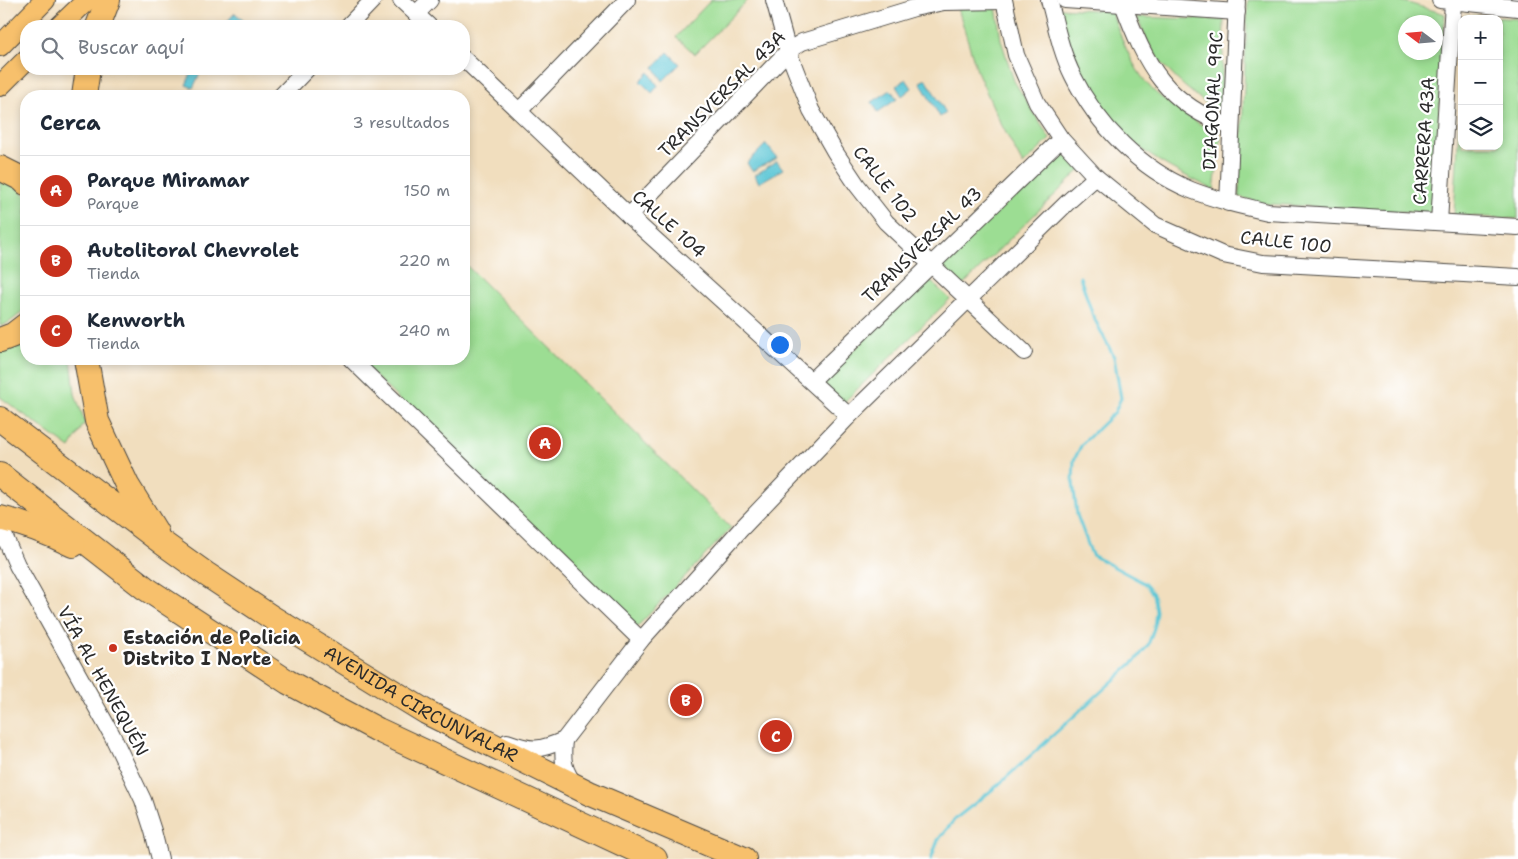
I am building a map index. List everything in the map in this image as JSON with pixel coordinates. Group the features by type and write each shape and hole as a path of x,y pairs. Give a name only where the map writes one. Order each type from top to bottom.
{"highway":[{"path":"100,20 108,0"},
{"path":"85,90 87,75"},
{"path":"0,168 20,178"},
{"path":"0,340 13,335 20,330"},
{"path":"87,365 97,421 127,485 164,544"},
{"name":"AVENIDA CIRCUNVALAR","path":"0,418 164,544 271,618 426,712 576,787 744,859"},
{"name":"AVENIDA CIRCUNVALAR","path":"0,475 145,588 288,682 378,730 655,859"},
{"path":"0,518 21,523 54,535 145,588"}],"main road":[{"path":"25,20 45,0"},
{"path":"66,20 87,0"},
{"path":"0,46 20,26"},
{"path":"0,86 20,66"}],"street":[{"path":"354,20 373,0"},
{"path":"401,0 422,20"},
{"path":"416,14 430,0"},
{"path":"519,111 627,0"},
{"name":"CALLE 102","path":"774,0 788,51 811,110 834,152 852,179 886,222 1024,352"},
{"name":"CALLE 100","path":"1049,0 1060,41 1072,75 1099,118 1123,144 1154,168 1189,189 1228,203 1268,212 1518,227"},
{"path":"1065,0 1123,4 1237,6"},
{"name":"TRANSVERSAL 43A","path":"629,216 788,51 802,42 914,8 944,2 1004,1"},
{"name":"CALLE 100","path":"1004,1 1016,55 1037,103 1061,139 1096,177 1155,225 1223,255 1263,263 1518,277"},
{"path":"1447,1 1518,8"},
{"name":"CARRERA 43A","path":"1439,222 1447,1"},
{"path":"1123,4 1137,41 1164,86 1190,108 1214,121 1231,127"},
{"name":"DIAGONAL 99C","path":"1228,203 1237,6"},
{"name":"CALLE 104","path":"470,65 629,216 849,416"},
{"path":"286,90 301,75"},
{"name":"TRANSVERSAL 43","path":"811,381 1061,139"},
{"path":"444,721 525,749 548,748 564,740 641,640 741,529 849,416 969,301 1070,200 1096,177"},
{"path":"357,365 641,640"},
{"name":"VÍA AL HENEQUÉN","path":"0,526 17,565 112,735 143,800 160,859"},
{"path":"564,740 563,763 566,773 576,787"}],"green space":[{"path":"711,0 748,0 695,54 676,37"},
{"path":"1248,0 1398,0 1445,14 1443,47 1443,15 1398,15 1398,60 1442,60 1433,213 1268,204 1239,197"},
{"path":"957,5 996,6 1001,40 1014,81 1050,139 1023,165 998,118 977,71"},
{"path":"1060,8 1111,11 1129,55 1148,85 1179,111 1221,136 1214,190 1151,156 1118,127 1095,97 1086,80 1071,45"},
{"path":"1137,17 1224,20 1221,113 1193,93 1168,71 1151,48"},
{"path":"1503,18 1518,19 1518,219 1454,215 1458,144 1458,150 1503,150"},
{"path":"1060,150 1080,170 962,286 942,266"},
{"path":"0,178 20,190 20,314 0,326"},
{"path":"470,269 731,528 636,628 363,365 470,365"},
{"path":"927,278 950,299 842,404 820,383"},
{"path":"20,340 20,365 72,365 75,394 85,422 70,448 0,397 0,349"}],"water":[{"path":"235,13 243,20 229,20"},
{"path":"668,52 680,64 663,81 654,67"},
{"path":"649,72 658,86 652,93 640,81"},
{"path":"190,75 199,75 193,88 186,85"},
{"path":"906,79 912,88 902,96 896,86"},
{"path":"926,79 946,113 940,117 920,82"},
{"path":"891,90 897,99 878,112 872,102"},
{"path":"766,144 777,158 752,171 747,163"},
{"path":"777,161 783,169 759,183 755,175"}],"waterway":[{"path":"931,859 938,840 955,819 997,786 1136,660 1148,645 1154,628 1156,611 1153,594 1144,583 1092,555 1077,515 1073,482 1074,460 1082,444 1115,412 1121,398 1114,357 1093,316 1080,277"}],"place":[{"name":"Parque Miramar","path":"545,443"},
{"name":"Estación de Policia Distrito I Norte","path":"113,648"},
{"name":"Autolitoral Chevrolet","path":"686,700"},
{"name":"Kenworth","path":"776,736"}]}
